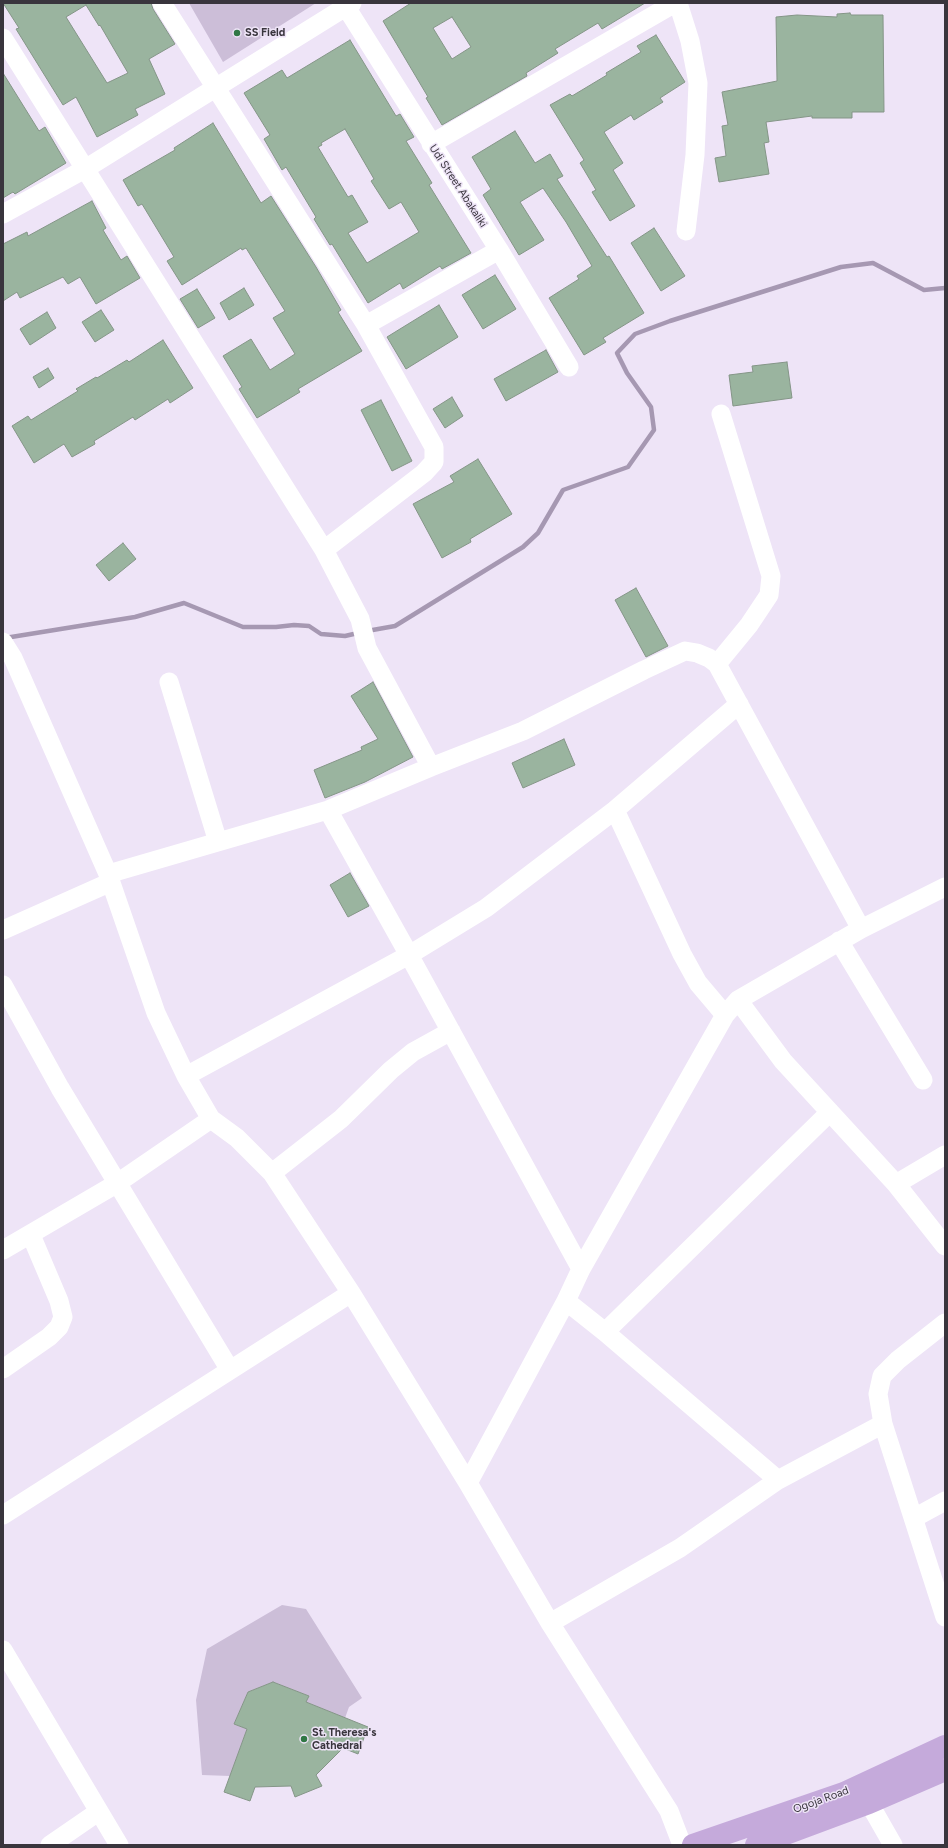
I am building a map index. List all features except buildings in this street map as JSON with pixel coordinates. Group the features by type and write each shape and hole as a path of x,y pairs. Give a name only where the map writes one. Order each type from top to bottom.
{"main road":[{"name":"Ogoja Road","path":"693,1845 844,1793 945,1746"},
{"name":"Ogoja Road","path":"756,1845 785,1840 945,1770"}],"street":[{"path":"162,3 366,325 434,447 434,462 424,473 324,550"},
{"path":"431,144 677,3 690,41 698,83 695,155 686,231"},
{"path":"3,214 85,169 349,5"},
{"name":"Udi Street Abakaliki","path":"349,5 431,144 499,250 568,367"},
{"path":"3,38 324,550 360,619 368,648 431,767"},
{"path":"366,325 499,250"},
{"path":"717,664 749,625 769,595 771,576 722,414"},
{"path":"8,650 109,878 156,1013 186,1076 211,1119 237,1138 272,1173 351,1293 468,1483 550,1623 669,1811 682,1845"},
{"path":"3,930 109,878 218,842 328,810 523,731 685,651 697,653 709,658 717,664 861,929"},
{"path":"169,682 218,842"},
{"path":"186,1076 409,955 486,908 615,810 739,704"},
{"path":"328,810 581,1269"},
{"path":"615,810 685,959 698,983 725,1015"},
{"path":"468,1483 566,1301 581,1269 725,1015 738,1000 839,941 944,888"},
{"path":"839,941 923,1080"},
{"path":"3,985 60,1088 116,1184 230,1370"},
{"path":"738,1000 783,1061 896,1184 945,1246"},
{"path":"272,1173 341,1119 391,1070 413,1052 451,1031"},
{"path":"605,1332 830,1112"},
{"path":"3,1250 116,1184 211,1119"},
{"path":"896,1184 945,1155"},
{"path":"3,1369 49,1337 59,1327 63,1317 59,1301 31,1234"},
{"path":"3,1515 351,1293"},
{"path":"566,1301 605,1332 778,1480"},
{"path":"945,1323 898,1360 882,1376 878,1394 883,1424 945,1617"},
{"path":"550,1623 680,1548 778,1480 883,1424"},
{"path":"914,1518 945,1501"},
{"path":"3,1650 118,1845"},
{"path":"869,1804 893,1845"},
{"path":"50,1845 98,1812"}],"shaded area":[{"name":"SS Field","path":"189,3 316,3 223,62"},
{"path":"282,1605 306,1609 362,1698 349,1707 345,1718 306,1702 309,1696 273,1682 248,1692 234,1724 247,1729 230,1776 202,1775 196,1700 207,1649"}],"waterway":[{"path":"367,631 395,626 523,547 538,533 563,490 628,467 654,430 651,407 627,373 617,353 635,334 670,321 841,267 873,263 924,290 945,288"},
{"path":"5,638 135,617 184,603 243,627 276,627 294,625 309,626 321,634 345,636 358,633"}],"place":[{"name":"SS Field","path":"237,33"},
{"name":"St. Theresa's Cathedral","path":"304,1739"}]}
